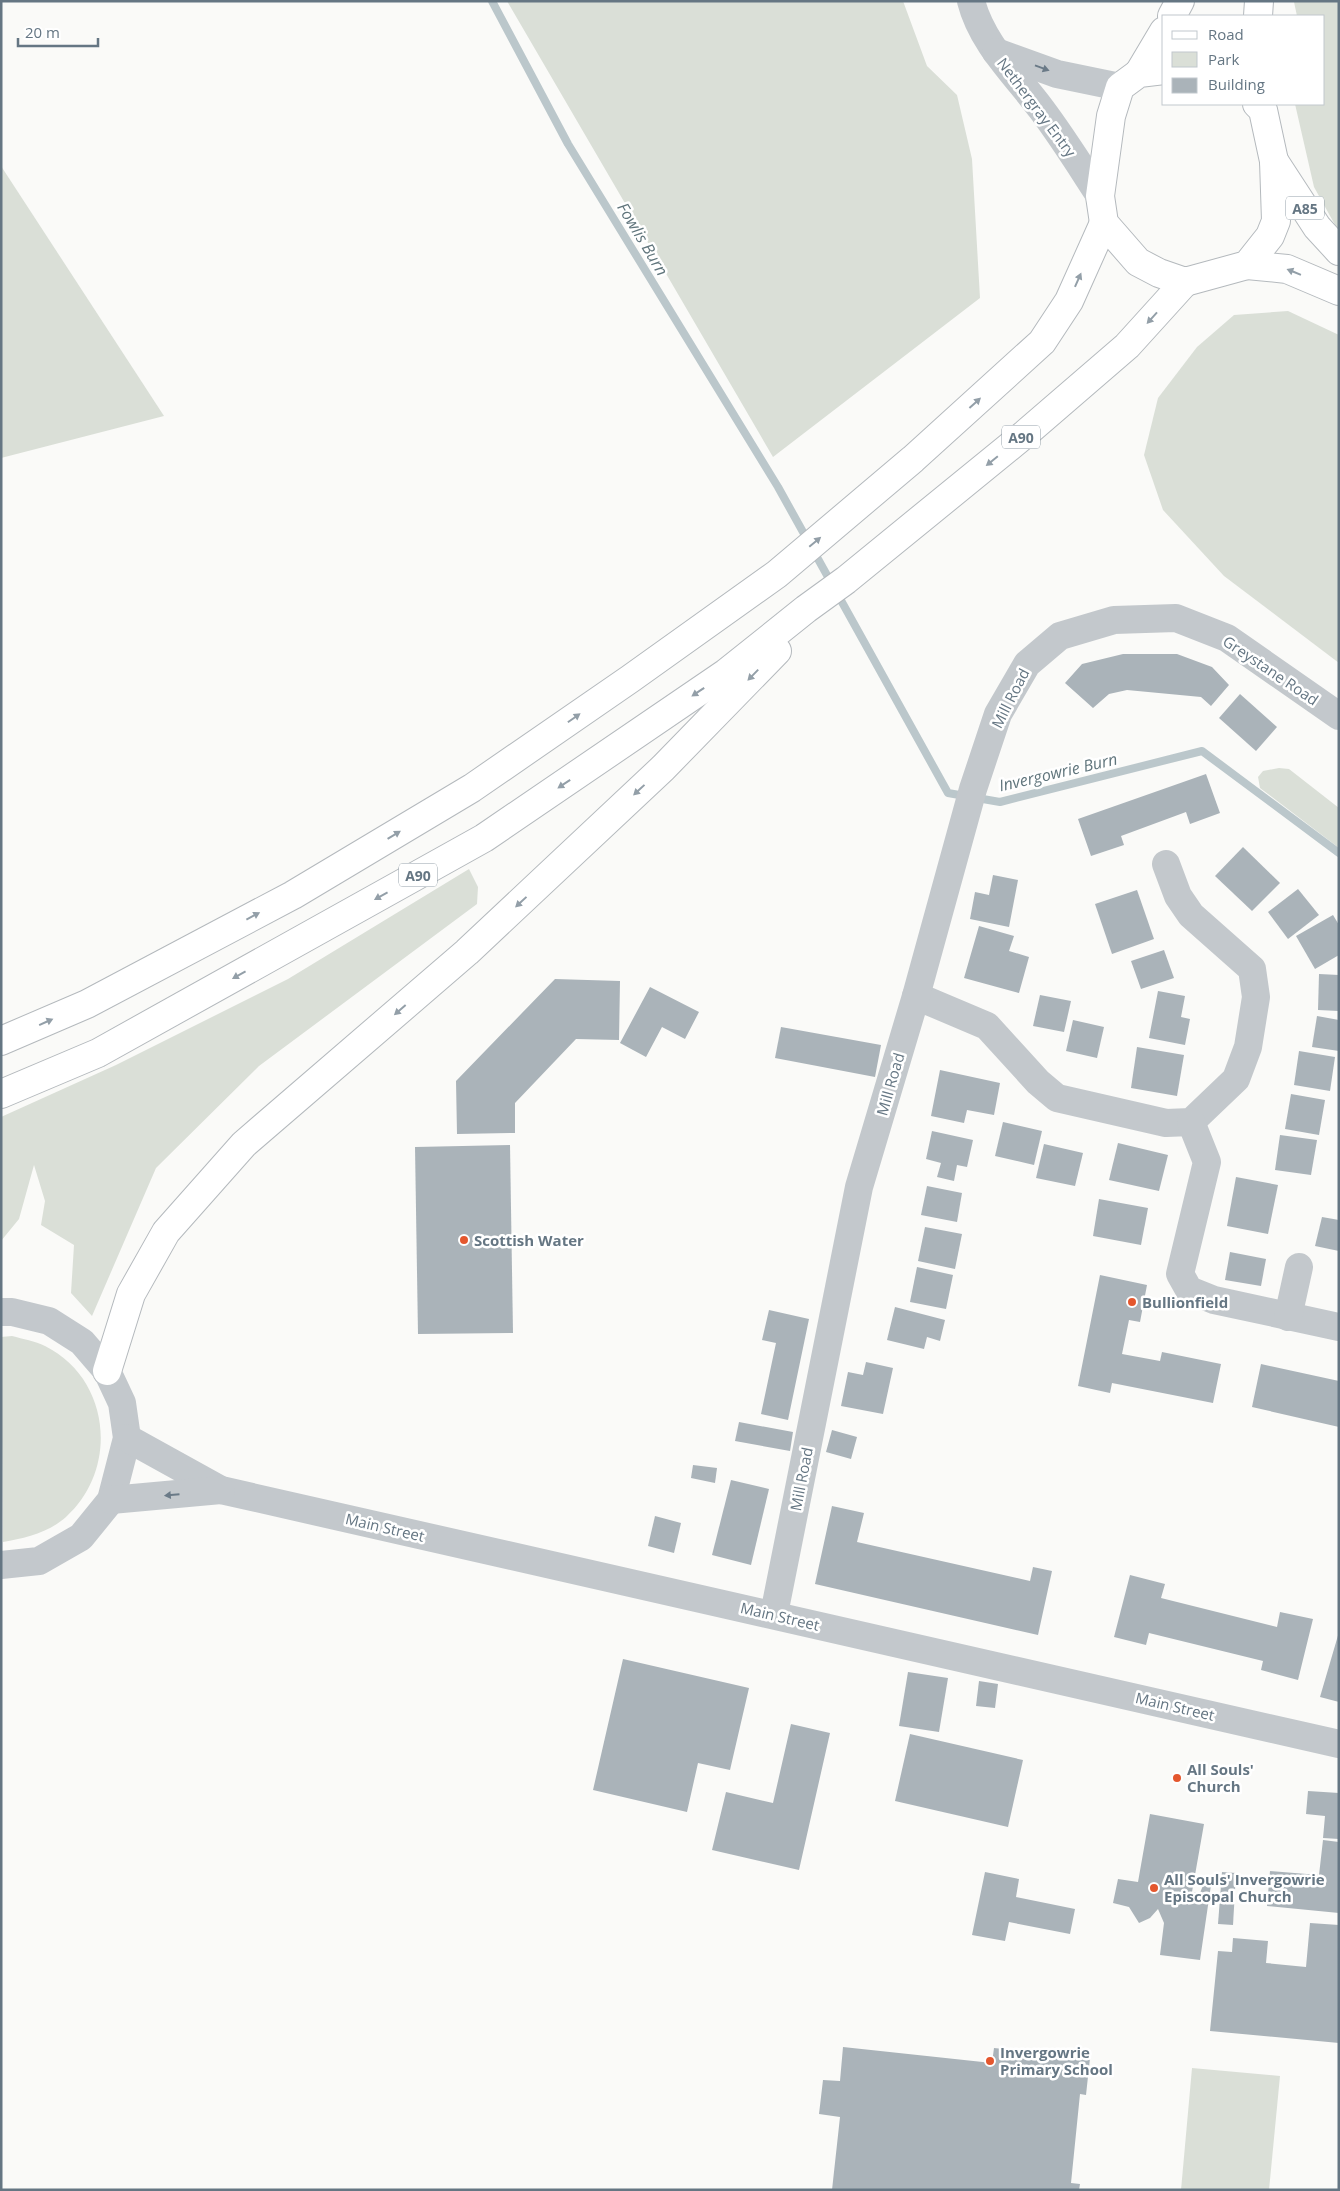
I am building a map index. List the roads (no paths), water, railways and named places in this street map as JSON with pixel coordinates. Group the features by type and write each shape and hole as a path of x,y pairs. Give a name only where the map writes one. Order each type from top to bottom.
{"main road":[{"path":"1173,15 1180,1"},
{"path":"1258,15 1259,1"},
{"path":"1,1041 87,1004 285,899 464,794 630,680 777,574 913,459 1042,342 1069,301 1102,209 1111,116 1141,77 1162,35"},
{"path":"1247,265 1270,236 1276,221 1274,161 1261,106"},
{"name":"A85","path":"1274,161 1317,227 1339,251"},
{"path":"1102,209 1138,262 1185,282 1247,265 1287,269 1339,291"},
{"name":"A90","path":"1,1094 98,1053 484,838 726,673 809,612 1025,434 1127,346 1185,282"},
{"path":"107,1371 131,1294 166,1232 244,1144 467,952 663,768 809,612"}],"street":[{"path":"971,1 976,20 996,52"},
{"name":"Nethergray Entry","path":"996,52 1056,74 1141,77"},
{"name":"Nethergray Entry","path":"996,52 1042,110 1102,209"},
{"name":"Greystane Road","path":"1114,620 1176,618 1227,638 1339,716"},
{"name":"Mill Road","path":"774,1614 859,1187 916,996 971,797 998,714 1027,664 1060,636 1114,620"},
{"path":"916,996 987,1026 1038,1082 1057,1098 1166,1123 1191,1122 1236,1079 1248,1047 1256,997 1252,969 1191,915 1178,896 1166,864"},
{"path":"1191,1122 1206,1162 1180,1274 1189,1290 1214,1300 1339,1327"},
{"path":"1288,1317 1299,1267"},
{"path":"1,1312 12,1312 49,1322 82,1342 107,1371 122,1403 127,1438 111,1500 81,1537 39,1561 1,1566"},
{"name":"Main Street","path":"127,1438 221,1490 774,1614 1339,1744"},
{"name":"Main Street","path":"111,1500 221,1490"}],"waterway":[{"name":"Fowlis Burn","path":"492,1 568,144 778,487 948,793 965,796"},
{"name":"Invergowrie Burn","path":"977,798 1000,802 1202,751 1339,853"}],"place":[{"name":"Scottish Water","path":"464,1240"},
{"name":"Bullionfield","path":"1132,1302"},
{"name":"All Souls' Church","path":"1177,1778"},
{"name":"All Souls' Invergowrie Episcopal Church","path":"1154,1888"},
{"name":"Invergowrie Primary School","path":"990,2061"}]}
